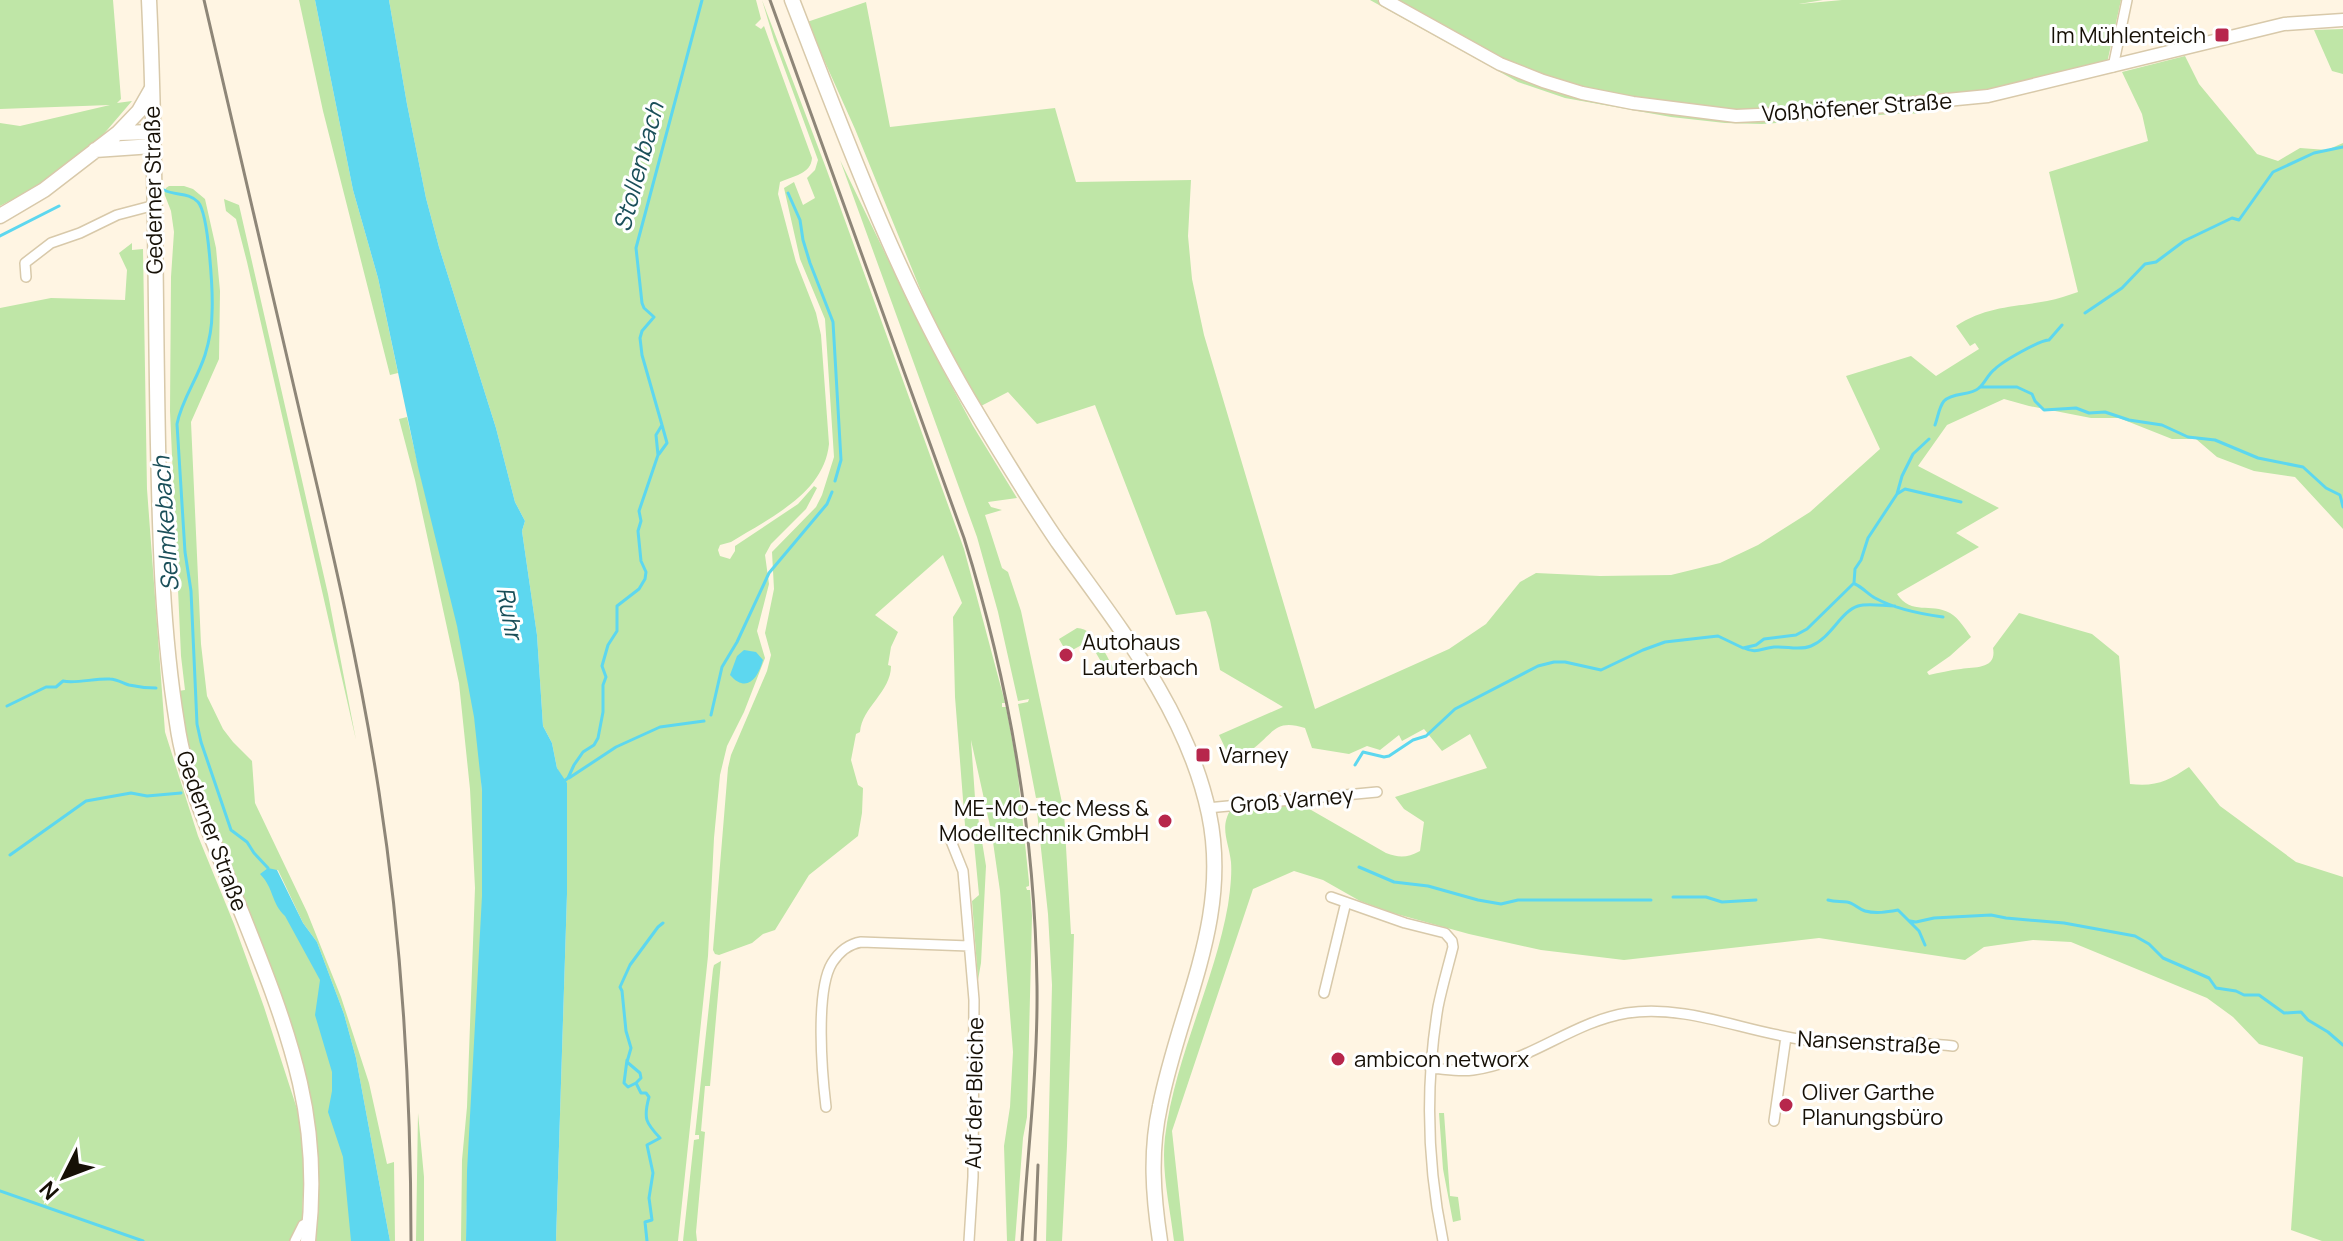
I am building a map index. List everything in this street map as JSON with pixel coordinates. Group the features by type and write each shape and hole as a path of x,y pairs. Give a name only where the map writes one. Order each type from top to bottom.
{"main road":[{"name":"Gederner Straße","path":"149,0 161,578 167,655 177,727 193,788 274,996 300,1084 310,1155 311,1221 308,1241"},
{"path":"792,0 864,185 930,330 1030,500 1147,667 1188,750 1207,808 1215,867 1213,906 1205,946 1167,1075 1155,1133 1153,1178 1160,1241"},
{"path":"0,216 44,190 118,133 139,111 151,90"},
{"path":"118,133 153,139"},
{"path":"95,150 153,139"}],"street":[{"name":"Voßhöfener Straße","path":"1385,0 1500,64 1543,81 1633,103 1736,116 1822,112 1988,96 2284,24 2343,20"},
{"path":"2113,67 2127,0"},
{"path":"26,277 25,263 47,244 80,233 117,215 155,205"},
{"name":"Groß Varney","path":"1207,808 1377,792"},
{"name":"Auf der Bleiche","path":"951,841 963,871 975,1030 969,1241"},
{"path":"1331,897 1405,923 1434,929 1445,933 1452,941 1438,1006 1430,1068 1430,1153 1443,1241"},
{"path":"1324,993 1346,902"},
{"path":"826,1107 822,1075 824,997 832,962 847,947 861,942 969,946"},
{"name":"Nansenstraße","path":"1430,1068 1460,1071 1485,1068 1516,1058 1595,1021 1641,1012 1684,1013 1786,1037 1847,1044 1918,1042 1953,1046"},
{"name":"Nansenstraße","path":"1774,1121 1786,1037"},
{"path":"295,1241 303,1225 311,1221"}],"green space":[{"path":"0,0 113,0 121,99 117,103 132,101 96,143 31,190 0,206 0,123 20,126 110,105 0,109"},
{"path":"299,0 315,0 353,190 378,278 398,373 390,375 323,111"},
{"path":"389,0 756,0 761,19 755,25 761,29 764,26 812,158 805,171 780,182 778,194 796,262 821,335 829,444 825,462 806,491 777,514 731,542 720,545 718,550 720,556 730,559 735,546 798,504 814,486 817,488 806,509 771,544 765,555 769,584 757,631 765,658 727,746 720,775 708,956 678,1241 556,1241 567,894 561,777 552,743 543,726 537,635 522,531 525,521 515,502 496,428 426,198"},
{"path":"762,0 964,549 1005,703 1002,707 1006,707 1017,766 1029,882 1026,887 1030,890 1032,916 1027,1117 1015,1241 1007,1241 1004,1146 1013,1052 1000,891 992,835 971,740 975,798 986,866 978,980 972,901 979,895 973,832 967,836 965,825 955,697 953,617 962,603 943,555 875,615 898,632 891,647 890,675 866,715 860,732 856,734 851,760 858,785 863,788 858,836 809,875 775,930 763,934 752,943 719,955 713,950 728,768 771,655 765,633 774,589 772,552 816,507 834,457 825,319 800,259 784,188 794,182 803,205 815,198 807,178 815,170 818,160"},
{"path":"1370,0 1387,5 1487,62 1695,116 1916,108 1921,114 1762,124 1725,123 1671,117 1565,98 1518,82"},
{"path":"1394,0 1823,0 1799,4 1842,0 2121,0 2107,63 2007,85 2007,89 1769,112 1695,109 1576,87 1514,65"},
{"path":"866,2 890,127 1055,108 1076,182 1191,180 1188,236 1192,279 1204,335 1315,709 1449,649 1486,624 1520,582 1536,573 1671,575 1720,563 1758,545 1810,512 1880,449 1846,376 1911,356 1936,376 1979,349 1975,343 1970,346 1956,326 1967,319 2078,292 2049,172 2148,141 2142,114 2122,72 2185,56 2199,84 2257,154 2278,161 2300,148 2327,150 2343,143 2343,529 2295,477 2254,471 2217,457 2196,439 2172,439 2119,418 2091,418 2004,399 1947,425 1918,466 1999,508 1956,533 1979,547 1897,594 1909,605 1950,613 1971,637 1927,672 1929,675 1989,663 1993,648 2019,613 2092,634 2119,656 2130,784 2161,782 2189,767 2220,806 2296,862 2343,877 2343,1241 2322,1241 2291,1230 2303,1057 2259,1044 2233,1017 2207,998 2071,942 2033,940 1984,947 1965,960 1819,938 1624,960 1541,950 1469,934 1393,913 1360,901 1323,880 1294,871 1253,889 1172,1131 1184,1241 1174,1241 1165,1176 1165,1137 1177,1078 1214,963 1228,905 1231,867 1225,829 1231,809 1299,803 1386,853 1407,856 1420,851 1424,822 1404,809 1395,797 1487,768 1470,734 1442,751 1424,729 1402,741 1399,735 1380,750 1367,746 1349,754 1312,748 1305,728 1281,726 1252,750 1230,758 1219,735 1283,707 1220,670 1206,611 1176,615 1095,405 1037,424 1008,392 981,406 932,318 855,129 807,22"},
{"path":"2343,29 2343,74 2332,71 2314,30"},
{"path":"840,160 928,342 973,426 1017,498 988,502 991,507 1002,510 985,515 1002,568 1008,572 1021,611 1064,812 1071,934 1074,934 1062,1241 1046,1241 1052,985 1036,802 1045,797 1036,798 1018,704 1029,699 1018,701 977,537"},
{"path":"169,186 193,189 205,199 216,248 220,291 219,359 191,422 201,644 207,696 223,729 252,761 255,803 307,912 341,997 369,1083 387,1164 394,1162 395,1241 390,1241 356,1058 344,1014 317,942 303,923 278,870 275,870 316,949 387,1241 316,1241 316,1176 310,1112 185,735 178,691 185,690 170,411 174,232 164,193"},
{"path":"224,199 239,205 328,594 356,740 247,262 236,219 226,211"},
{"path":"132,243 132,250 143,249 147,489 165,732 198,836 234,924 299,1115 304,1171 301,1241 0,1241 0,308 51,298 125,300 127,270 119,253"},
{"path":"407,417 463,650 472,697 482,792 483,904 466,1241 461,1241 462,1160 467,1107 475,888 470,789 459,683 399,419"},
{"path":"1077,628 1096,639 1116,673 1110,677 1089,641 1067,653 1059,639"},
{"path":"721,961 710,1086 705,1086 701,1131 705,1132 697,1241 683,1241 694,1140 699,1139 699,1135 695,1135 713,969"},
{"path":"418,1113 424,1177 424,1241 416,1241"},
{"path":"1439,1113 1444,1113 1450,1196 1458,1197 1461,1220 1453,1222 1443,1169"}],"water":[{"name":"Ruhr","path":"315,0 389,0 426,198 496,428 515,502 525,521 522,531 537,635 543,726 552,743 557,768 567,783 567,894 556,1241 466,1241 482,896 482,791 474,717 457,626 418,467 378,278 353,190"},
{"path":"744,650 756,652 763,660 755,678 747,683 736,681 730,675 737,656"},
{"path":"268,868 277,870 303,923 317,942 344,1014 356,1058 390,1241 351,1241 343,1157 328,1112 332,1072 315,1015 320,980 260,874"}],"waterway":[{"name":"Stollenbach","path":"563,782 583,752 598,738 606,677 602,666 608,645 617,631 617,606 639,589 645,579 638,531 641,521 639,511 658,455 656,435 662,425 642,355 642,331 654,317 642,303 636,248 702,0"},
{"path":"2085,313 2122,288 2145,264 2156,262 2184,241 2232,218 2239,220 2273,172 2314,153 2343,147"},
{"name":"Selmkebach","path":"164,190 190,197 202,209 211,273 209,340 177,424 185,552 191,591 197,724 231,830 247,842 268,868"},
{"path":"788,193 800,220 810,263 833,322 841,460 835,481"},
{"name":"Selmkebach","path":"0,236 59,206"},
{"path":"1935,425 1944,401 1975,390 1999,365 2049,340 2062,325"},
{"path":"1981,387 2017,387 2032,394 2044,410 2076,408 2089,413 2105,412 2129,420 2162,425 2188,437 2215,440 2258,458 2303,467 2326,488 2340,495 2343,507"},
{"path":"659,454 667,443 662,425"},
{"path":"1355,765 1363,752 1389,756 1413,740 1426,736 1455,709 1538,666 1565,662 1601,670 1665,642 1718,636 1743,648 1764,639 1796,635 1807,629 1854,583 1855,569 1868,538 1897,494 1913,454 1929,439"},
{"path":"1897,494 1905,489 1961,502"},
{"path":"711,715 722,667 769,573 827,504 832,492"},
{"path":"1855,584 1891,605 1943,617"},
{"path":"1744,648 1756,651 1774,647 1806,647 1818,642 1846,613 1858,606 1895,606"},
{"path":"7,706 46,687 56,687 63,681 110,679 132,686 156,688"},
{"path":"569,778 616,747 660,727 704,721"},
{"path":"10,855 86,801 131,793 147,796 181,793"},
{"path":"1359,867 1394,882 1428,886 1501,904 1518,900 1651,900"},
{"path":"1673,897 1706,897 1722,902 1756,900"},
{"path":"1828,900 1849,903 1869,912 1898,910 1919,931 1925,945"},
{"path":"1910,921 1991,915 2064,923 2135,936 2163,958 2209,978 2216,988 2244,995 2259,995 2284,1013 2301,1012 2343,1045"},
{"path":"647,1241 645,1222 652,1220 649,1198 653,1173 647,1145 660,1138 647,1120 649,1097 641,1093 636,1083 641,1078 640,1073 627,1062 631,1048 620,987 630,965 663,923"},
{"path":"627,1060 624,1083 628,1087 636,1083"},
{"path":"0,1191 143,1241"}],"railway":[{"path":"204,0 335,563 371,746 387,848 399,960 407,1072 411,1241"},
{"path":"770,0 964,538 995,648 1007,704 1025,815 1037,986 1034,1082 1022,1241"},
{"path":"1035,1241 1038,1165"}],"place":[{"name":"Im Mühlenteich","path":"2222,35"},
{"name":"Autohaus Lauterbach","path":"1066,655"},
{"name":"Varney","path":"1203,755"},
{"name":"ME-MO-tec Mess & Modelltechnik GmbH","path":"1165,821"},
{"name":"ambicon networx","path":"1338,1059"},
{"name":"Oliver Garthe Planungsbüro","path":"1786,1105"}]}
